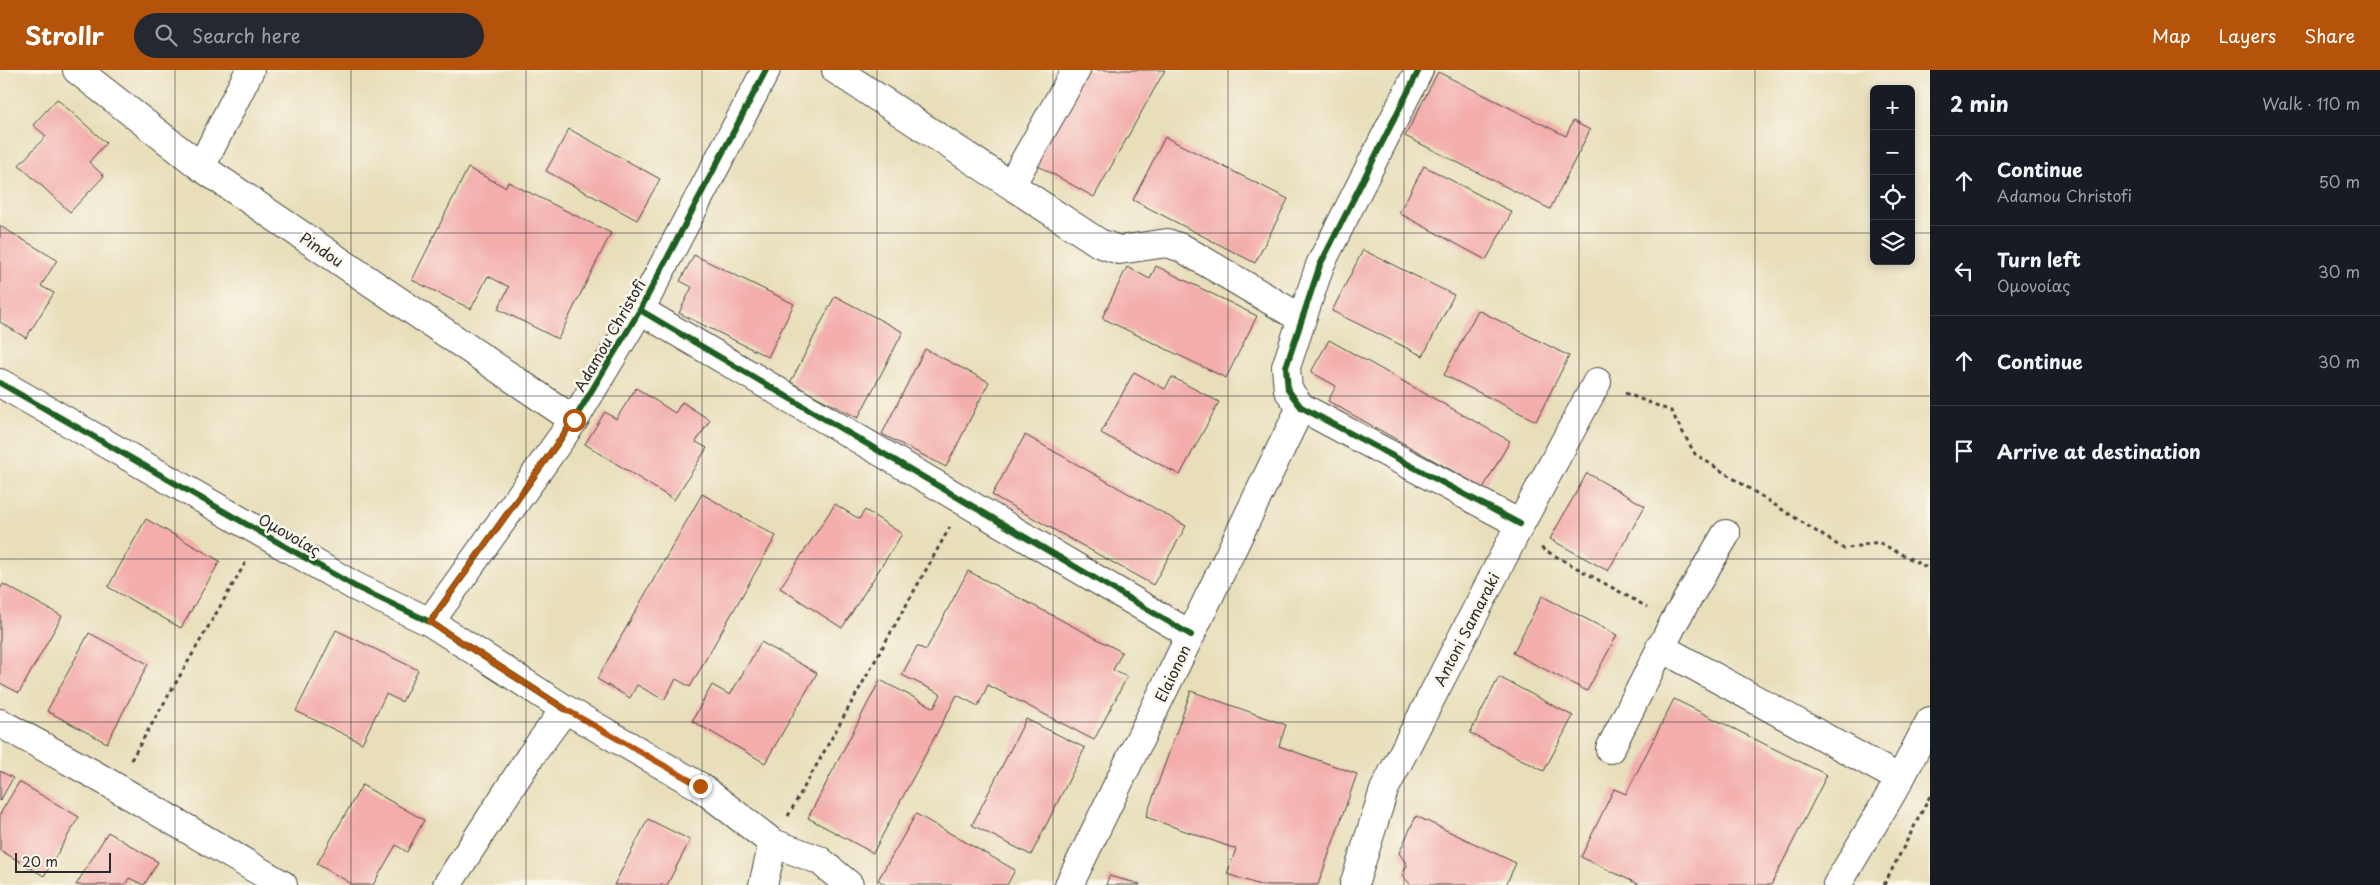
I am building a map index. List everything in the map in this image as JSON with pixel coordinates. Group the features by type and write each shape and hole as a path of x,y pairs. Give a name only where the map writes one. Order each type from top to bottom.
{"street":[{"name":"Pindou","path":"77,70 201,167 574,420"},
{"path":"201,167 250,70"},
{"name":"Adamou Christofi","path":"430,622 574,420 640,310 766,70"},
{"path":"836,70 1099,243 1119,250 1167,243 1182,248 1302,319"},
{"path":"1012,185 1076,70"},
{"path":"1419,70 1320,265 1286,367 1288,390 1301,407 1517,529"},
{"path":"640,310 1191,635"},
{"name":"Antoni Samaraki","path":"1354,885 1384,790 1517,529 1597,382"},
{"name":"Ομονοίας","path":"0,383 356,587 430,622 565,709 700,786 773,843 818,860 848,885"},
{"name":"Elaionon","path":"1069,885 1301,407"},
{"path":"1610,749 1660,647 1726,534"},
{"path":"1660,647 1900,779"},
{"path":"447,885 530,757 565,709"},
{"path":"1836,885 1900,779 1930,720"},
{"path":"0,724 116,787 283,885"},
{"path":"763,885 773,843"}],"path":[{"path":"1597,382 1671,411 1695,454 1844,549 1878,542 1930,569"},
{"path":"773,843 965,502"},
{"path":"1517,529 1674,622"},
{"path":"116,787 263,533"},
{"path":"1884,885 1930,796"}],"building":[{"path":"1085,70 1165,70 1094,197 1033,163"},
{"path":"1438,72 1566,136 1573,121 1590,130 1550,209 1405,136"},
{"path":"57,99 106,143 89,162 104,176 70,212 19,165 46,136 33,125"},
{"path":"569,129 660,179 637,220 546,171"},
{"path":"1165,137 1288,199 1255,263 1133,200"},
{"path":"1424,166 1512,212 1486,260 1399,213"},
{"path":"468,168 505,187 508,182 611,233 558,339 498,309 509,287 488,276 471,309 412,280"},
{"path":"0,226 57,260 41,286 54,293 26,338 0,322"},
{"path":"1363,250 1454,295 1423,356 1332,311"},
{"path":"694,255 794,304 768,357 679,313 692,287 680,281"},
{"path":"1156,266 1257,316 1226,378 1102,318 1127,267 1150,279"},
{"path":"835,296 903,332 858,418 790,383"},
{"path":"1478,310 1569,356 1536,421 1444,375"},
{"path":"1329,340 1510,441 1483,488 1328,401 1336,386 1311,372"},
{"path":"925,349 989,382 946,467 882,434"},
{"path":"1134,372 1165,389 1172,377 1219,402 1180,475 1101,433"},
{"path":"636,388 675,413 682,402 710,420 696,442 707,448 674,500 585,444 605,412 616,419"},
{"path":"1025,435 1186,526 1153,585 992,495"},
{"path":"1587,473 1645,506 1608,571 1550,539"},
{"path":"702,494 776,536 690,687 676,679 664,700 637,685 630,698 597,679"},
{"path":"835,504 859,519 865,510 902,534 842,628 780,588"},
{"path":"146,519 220,561 181,628 108,587"},
{"path":"968,571 1122,652 1113,670 1127,677 1094,740 988,685 978,706 957,695 873,853 808,818 880,680 934,708 941,694 902,675 917,646 926,650"},
{"path":"3,584 62,616 19,693 0,683 0,590"},
{"path":"1542,596 1617,635 1587,691 1513,653"},
{"path":"336,630 418,670 402,702 386,694 362,743 296,711"},
{"path":"89,633 148,664 107,743 47,711"},
{"path":"761,642 817,673 765,763 692,721 712,685 730,695"},
{"path":"1499,677 1573,716 1544,771 1470,733"},
{"path":"1191,691 1286,725 1279,746 1357,774 1318,885 1260,885 1227,874 1236,849 1146,817"},
{"path":"1674,699 1827,775 1771,885 1640,885 1581,857 1614,789 1626,794"},
{"path":"1026,719 1085,748 1031,855 972,825"},
{"path":"0,771 13,778 0,801"},
{"path":"19,782 79,817 44,876 0,850 0,814"},
{"path":"362,785 424,820 407,852 396,845 373,885 354,885 317,864"},
{"path":"916,814 1015,870 1007,885 886,885 878,880"},
{"path":"1416,816 1516,863 1506,885 1411,885 1402,875 1407,865 1399,853"},
{"path":"648,819 690,840 667,885 614,885"},
{"path":"108,832 158,862 144,885 129,878 125,885 76,885"},
{"path":"1109,876 1140,884 1140,885 1106,885"}],"cycle path":[{"path":"430,622 574,420 640,310 766,70"},
{"path":"1419,70 1320,265 1286,367 1288,390 1301,407 1520,524"},
{"path":"640,310 1191,635"},
{"path":"0,383 356,587 430,622 565,709"}],"route":[{"path":"574,420 430,622 565,709 700,786"}]}
